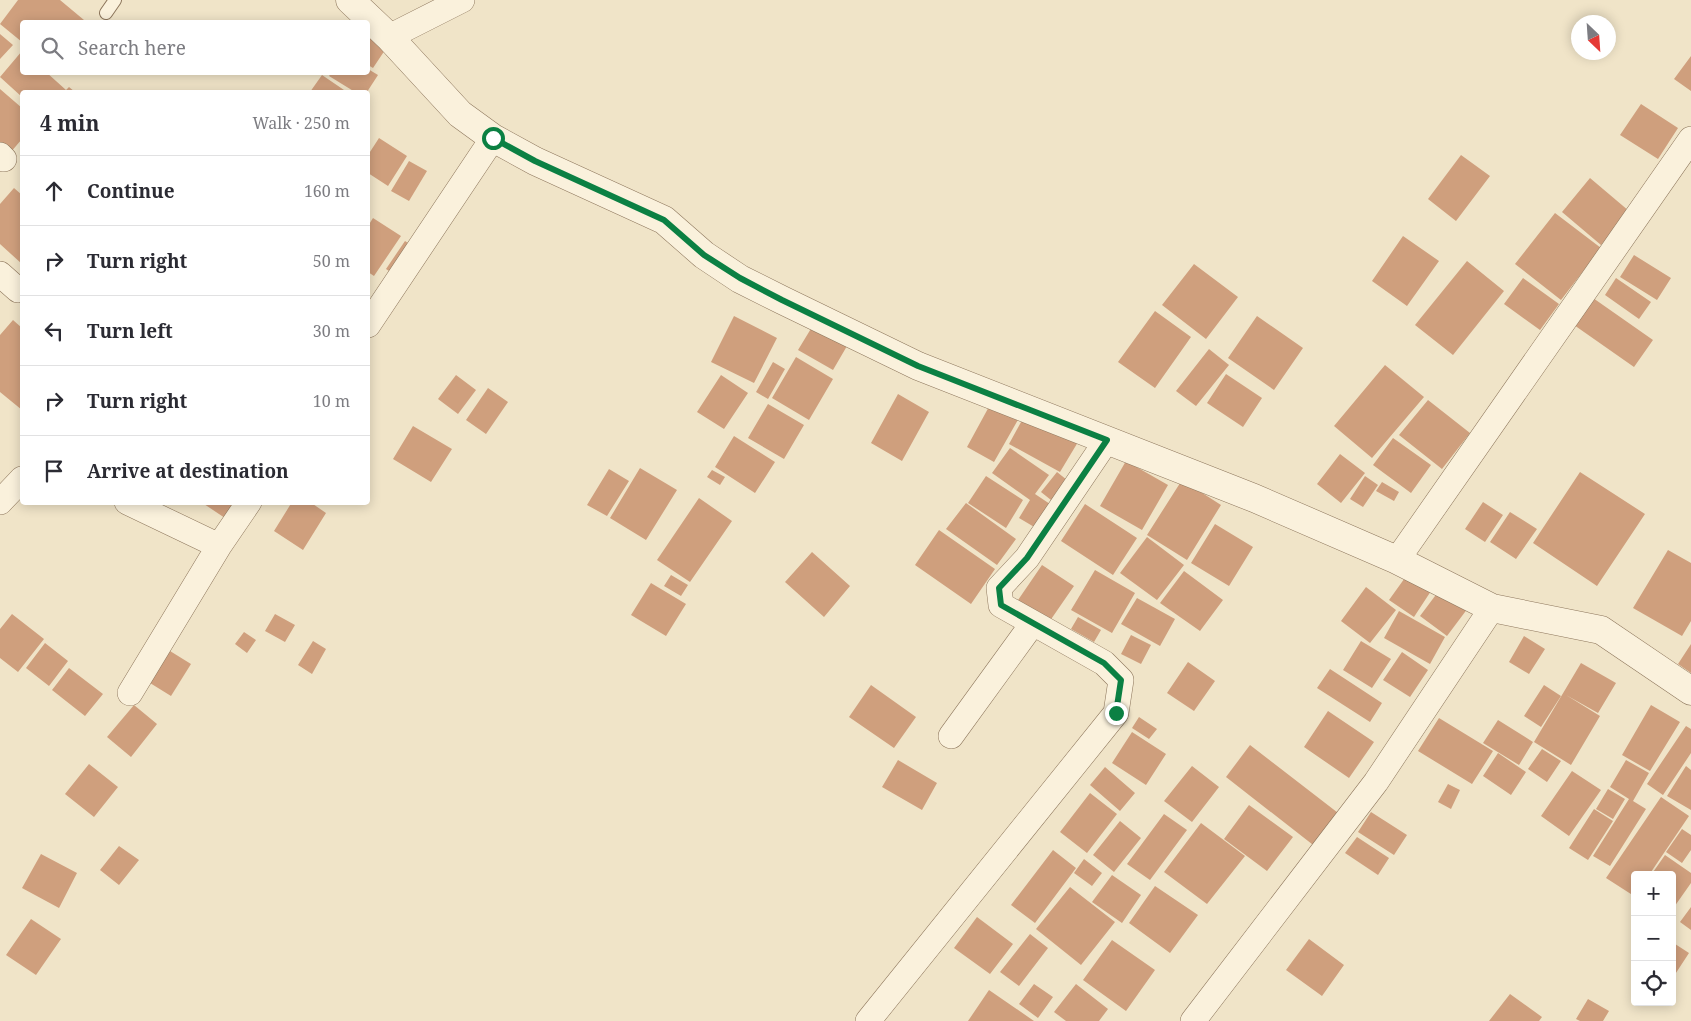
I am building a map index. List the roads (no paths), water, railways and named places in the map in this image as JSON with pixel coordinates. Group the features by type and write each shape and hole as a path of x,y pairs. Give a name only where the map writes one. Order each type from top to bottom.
{"street":[{"path":"350,0 389,37 460,114 493,138 535,161 664,220 704,255 740,278 782,300 918,366 1254,498 1398,560 1492,608 1601,630 1691,691"},
{"path":"389,37 462,0"},
{"path":"370,322 493,138"},
{"path":"1398,560 1691,139"},
{"path":"868,1021 1116,713 1121,680 1104,663 1001,605 999,588 1027,558 1107,440"},
{"path":"0,502 20,482"},
{"path":"133,505 219,546"},
{"path":"130,693 219,546 247,505"},
{"path":"1193,1021 1376,782 1492,608"},
{"path":"951,736 1033,623"}],"lane":[{"path":"106,13 115,0"}]}
